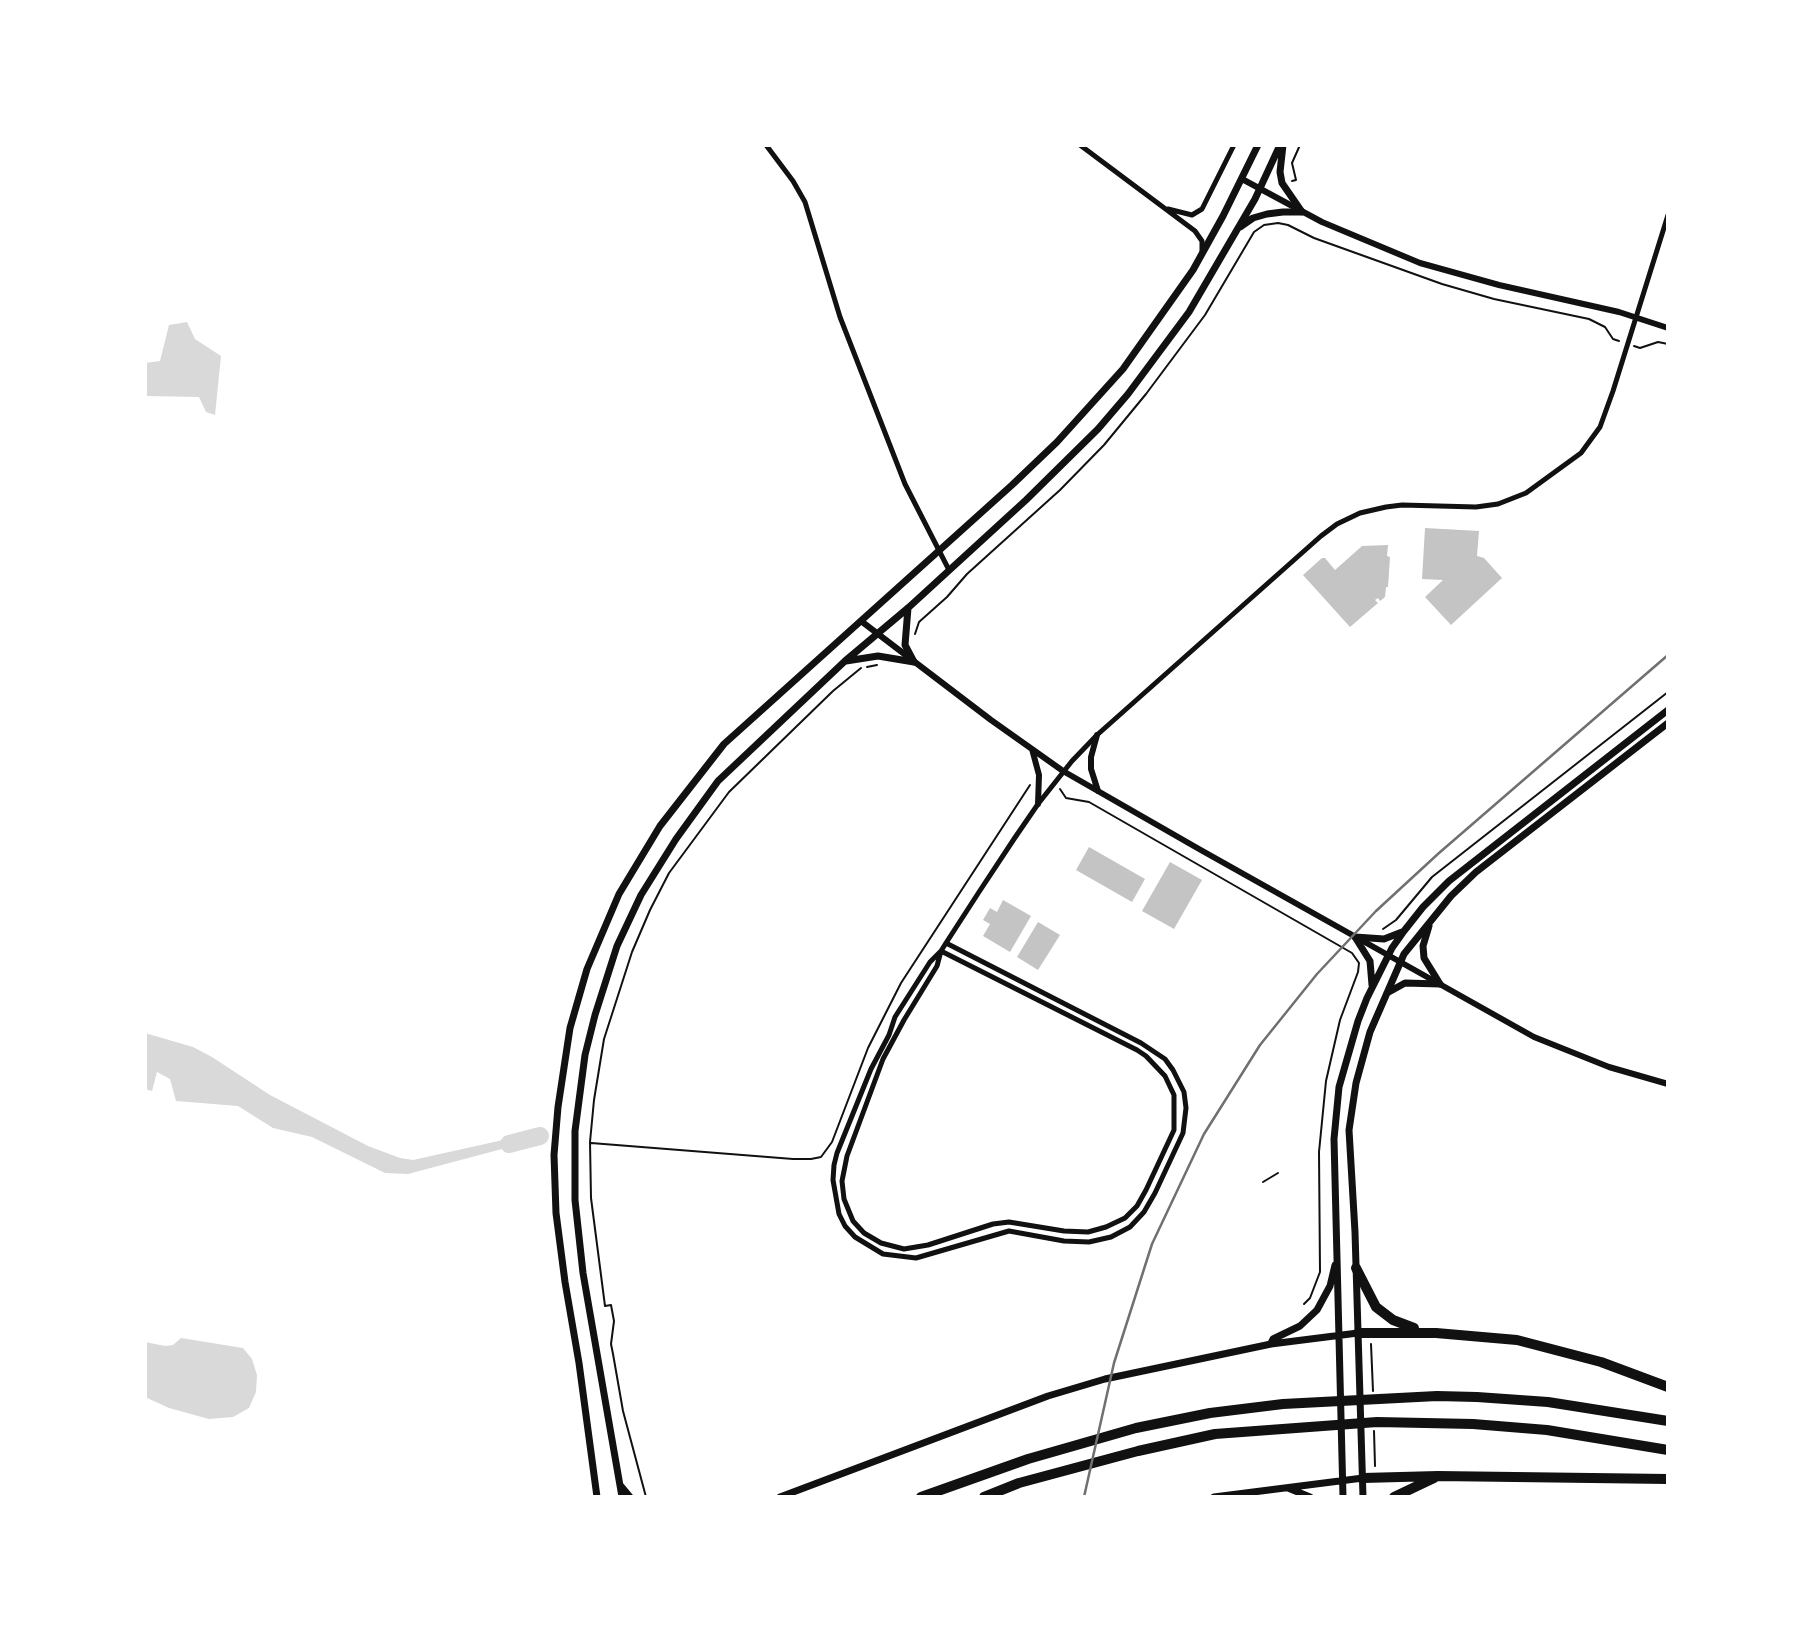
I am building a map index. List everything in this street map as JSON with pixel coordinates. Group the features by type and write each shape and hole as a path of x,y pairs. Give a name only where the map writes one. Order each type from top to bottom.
{"highway":[{"path":"1356,1268 1376,1307 1405,1326 1436,1333"},
{"path":"1359,1337 1436,1333 1490,1336 1530,1343 1601,1362 1668,1387"},
{"path":"921,1497 1028,1459 1136,1428 1210,1413 1283,1404 1437,1396 1477,1397 1561,1404 1668,1421"},
{"path":"984,1497 1019,1483 1138,1451 1215,1434 1377,1422 1473,1424 1547,1430 1668,1450"},
{"path":"1394,1497 1438,1476"},
{"path":"1363,1478 1438,1476 1668,1479"}],"main road":[{"path":"597,1497 556,1213 555,1155 562,1070 570,1028 602,931 619,894 636,862 684,792 724,744 1012,485 1084,413 1122,369 1200,258 1258,145"},
{"path":"622,1497 583,1273 575,1200 577,1119 585,1055 595,1015 617,946 641,895 676,839 718,781 845,662 1026,500 1098,429 1128,394 1188,312 1260,189 1282,145"},
{"path":"1282,145 1282,183 1302,212"},
{"path":"1238,228 1253,218 1267,214 1302,212"},
{"path":"908,608 905,645 914,662"},
{"path":"845,662 878,656 914,662"},
{"path":"1343,1497 1334,1139 1339,1087 1358,1021 1389,955 1423,906 1458,874 1668,710"},
{"path":"1363,1497 1359,1337 1349,1130 1362,1059 1387,993 1404,954 1476,872 1668,723"},
{"path":"1430,922 1423,946 1423,958 1440,984"},
{"path":"1355,937 1384,939 1404,931"},
{"path":"1355,937 1370,961 1372,988"},
{"path":"1387,993 1405,983 1440,984"},
{"path":"1271,1344 1273,1339 1300,1325 1317,1310 1330,1286 1338,1252"},
{"path":"780,1497 1048,1396 1105,1380 1271,1344 1338,1335 1359,1337"},
{"path":"1214,1497 1363,1478"},
{"path":"620,1485 630,1497"},
{"path":"1285,1486 1310,1497"}],"street":[{"path":"766,145 805,202 840,317 905,484 949,570"},
{"path":"1080,145 1199,236 1202,246 1200,258"},
{"path":"1161,206 1187,215 1202,209 1234,145"},
{"path":"1242,179 1302,212 1420,263 1668,328"},
{"path":"946,943 1141,1043 1173,1069 1184,1092 1186,1108 1182,1133 1155,1193 1144,1212 1130,1227 1111,1237 1089,1242 1064,1241 1009,1231 915,1258 893,1257 872,1249 855,1237 845,1226 837,1206 833,1180 837,1153 895,1017 930,962 941,951 946,943 1038,804 1063,771 1097,735 1309,546 1336,524 1360,513 1386,507 1476,507 1498,504 1526,493 1571,461 1587,446 1600,427 1613,391 1668,215"},
{"path":"860,621 1063,771 1503,1021 1553,1046 1609,1067 1668,1084"},
{"path":"1097,735 1091,769 1098,791"},
{"path":"1032,749 1039,775 1038,804"},
{"path":"941,951 1137,1050 1165,1076 1174,1095 1174,1130 1146,1190 1137,1206 1125,1218 1088,1232 1009,1222 993,1224 928,1245 904,1249 881,1243 864,1233 853,1221 844,1199 842,1181 847,1156 883,1059 937,966 941,951"}],"path":[{"path":"1296,180 1292,163 1300,145"},
{"path":"915,634 919,622 947,597 967,574 1060,490 1104,446 1205,315 1254,232 1264,225 1288,225 1314,238 1442,285 1589,319 1605,327 1613,338"},
{"path":"1640,348 1658,342 1668,344"},
{"path":"646,1497 623,1411 612,1354 614,1321 611,1306 604,1306 591,1198 590,1142 598,1070 621,983 650,910 670,873 729,792 853,673 860,668 877,666"},
{"path":"1382,928 1396,920 1432,877 1668,692"},
{"path":"590,1142 793,1159 821,1157 832,1142 867,1048 901,983 1031,783"},
{"path":"1065,794 1066,798 1089,802 1352,953 1359,963"},
{"path":"1263,1182 1278,1173"},
{"path":"1375,1458 1376,1466"}],"shaded area":[{"path":"187,322 195,339 221,356 215,415 206,412 199,397 145,396 145,363 160,361 169,325"},
{"path":"145,1033 193,1047 270,1095 368,1146 400,1158 413,1160 530,1134 532,1141 408,1174 385,1173 312,1137 273,1128 238,1106 176,1101 170,1079 157,1072 152,1091 145,1089"},
{"path":"181,1338 243,1348 252,1359 257,1375 256,1392 249,1408 233,1417 209,1419 169,1408 145,1397 145,1342 165,1346 173,1345"}],"building":[{"path":"1425,528 1479,531 1477,556 1484,558 1502,578 1451,625 1425,597 1443,580 1422,579"},
{"path":"1388,545 1387,556 1390,557 1385,597 1380,601 1378,598 1375,600 1378,603 1350,627 1303,575 1322,558 1335,570 1362,546"},
{"path":"1089,847 1145,879 1132,902 1076,870"},
{"path":"1170,862 1202,880 1174,929 1142,911"},
{"path":"1003,900 1031,916 1010,952 983,936 990,924 983,920 990,908 997,912"},
{"path":"1038,922 1060,935 1038,970 1017,957"}],"waterway":[{"path":"509,1144 540,1136"}],"railway":[{"path":"1084,1497 1114,1363 1152,1244 1204,1134 1260,1045 1317,974 1376,911 1668,655"}]}
